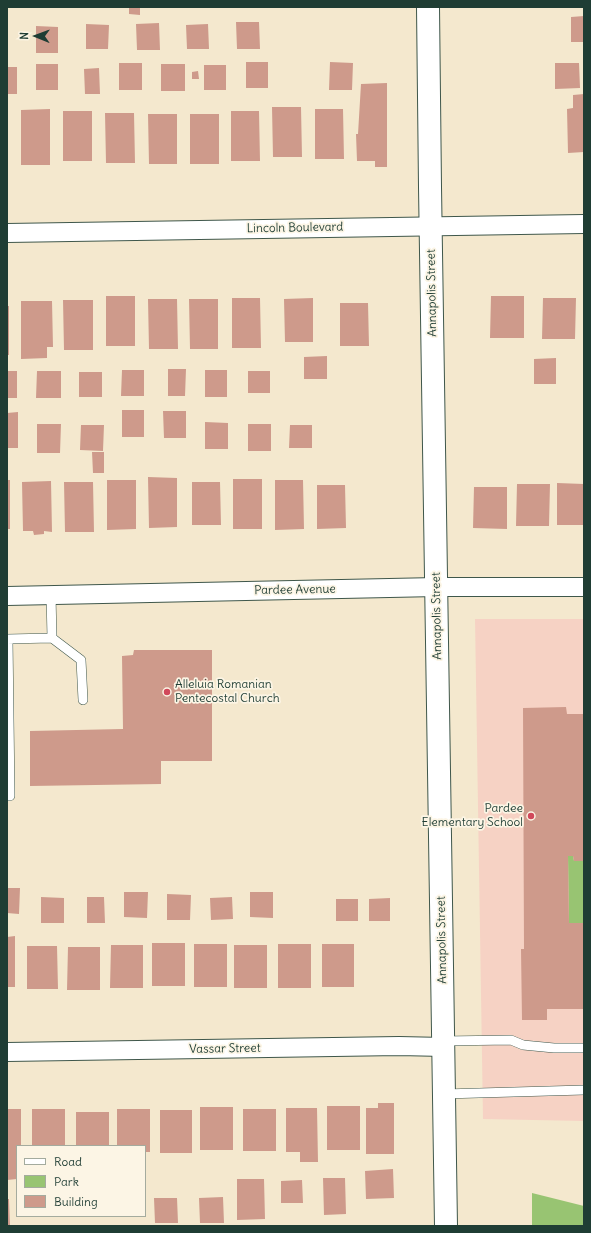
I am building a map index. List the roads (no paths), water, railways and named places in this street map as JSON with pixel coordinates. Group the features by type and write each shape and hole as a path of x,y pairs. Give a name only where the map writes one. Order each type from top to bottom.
{"street":[{"name":"Annapolis Street","path":"428,7 446,1226"},
{"name":"Lincoln Boulevard","path":"7,233 431,225 584,224"},
{"name":"Pardee Avenue","path":"7,596 437,587 584,587"},
{"name":"Vassar Street","path":"7,1052 444,1044"}],"lane":[{"path":"51,595 52,638"},
{"path":"7,796 10,796 8,639 52,638 81,660 83,700"},
{"path":"444,1044 511,1040 523,1045 554,1048 584,1048"},
{"path":"444,1094 584,1090"}],"place":[{"name":"Alleluia Romanian Pentecostal Church","path":"167,692"},
{"name":"Pardee Elementary School","path":"531,816"}]}
